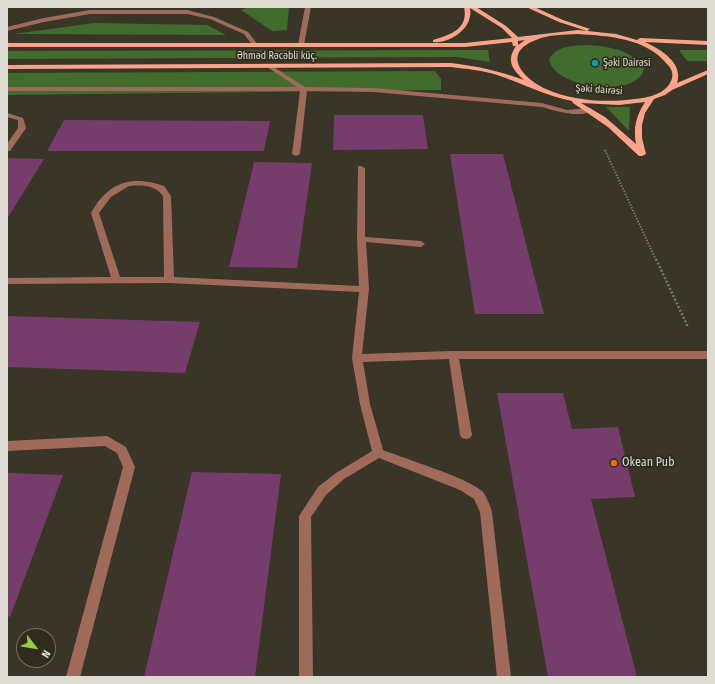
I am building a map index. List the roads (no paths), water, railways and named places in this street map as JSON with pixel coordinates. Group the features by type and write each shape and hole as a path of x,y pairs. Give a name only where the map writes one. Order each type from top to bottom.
{"main road":[{"path":"406,46 447,38 457,33 465,26 469,16 467,7"},
{"path":"472,7 504,27 515,40"},
{"path":"529,7 561,21 600,33 656,42 708,43"},
{"path":"514,53 519,47 538,37 557,33 600,33"},
{"name":"Əhməd Rəcəbli küç.","path":"7,45 406,46 465,45 538,37"},
{"path":"625,38 643,44 669,60 675,70 676,79 670,88"},
{"name":"Şəki dairəsi","path":"515,40 513,62 517,72 527,81 543,90 563,97 609,103 632,102 651,98 670,88"},
{"name":"Əhməd Rəcəbli küç.","path":"7,67 451,65 478,68 498,73 543,90"},
{"path":"670,88 708,72"},
{"path":"563,97 590,110 615,127 642,154 637,130 639,119 651,98"}],"lane":[{"path":"301,45 308,7"},
{"path":"7,29 44,20 90,12 187,12 212,18 234,27 246,33 254,45"},
{"path":"269,66 304,89"},
{"path":"7,89 374,90 542,105 567,112 590,110"},
{"path":"296,154 304,89"},
{"path":"7,115 21,119 22,128 7,149"},
{"path":"362,168 361,239 364,289 358,358 366,404 378,453"},
{"path":"116,280 95,212 107,196 128,184 148,184 162,189 166,196 169,280"},
{"path":"361,239 421,244"},
{"path":"7,281 169,280 364,289"},
{"path":"358,358 453,355 708,355"},
{"path":"453,355 466,435"},
{"path":"7,446 107,441 122,450 129,467 73,677"},
{"path":"306,677 304,516 322,492 340,476 378,453"},
{"path":"378,453 464,486 479,496 486,512 504,677"}],"place":[{"name":"Şəki Dairəsi","path":"595,63"},
{"name":"Okean Pub","path":"614,463"}]}
